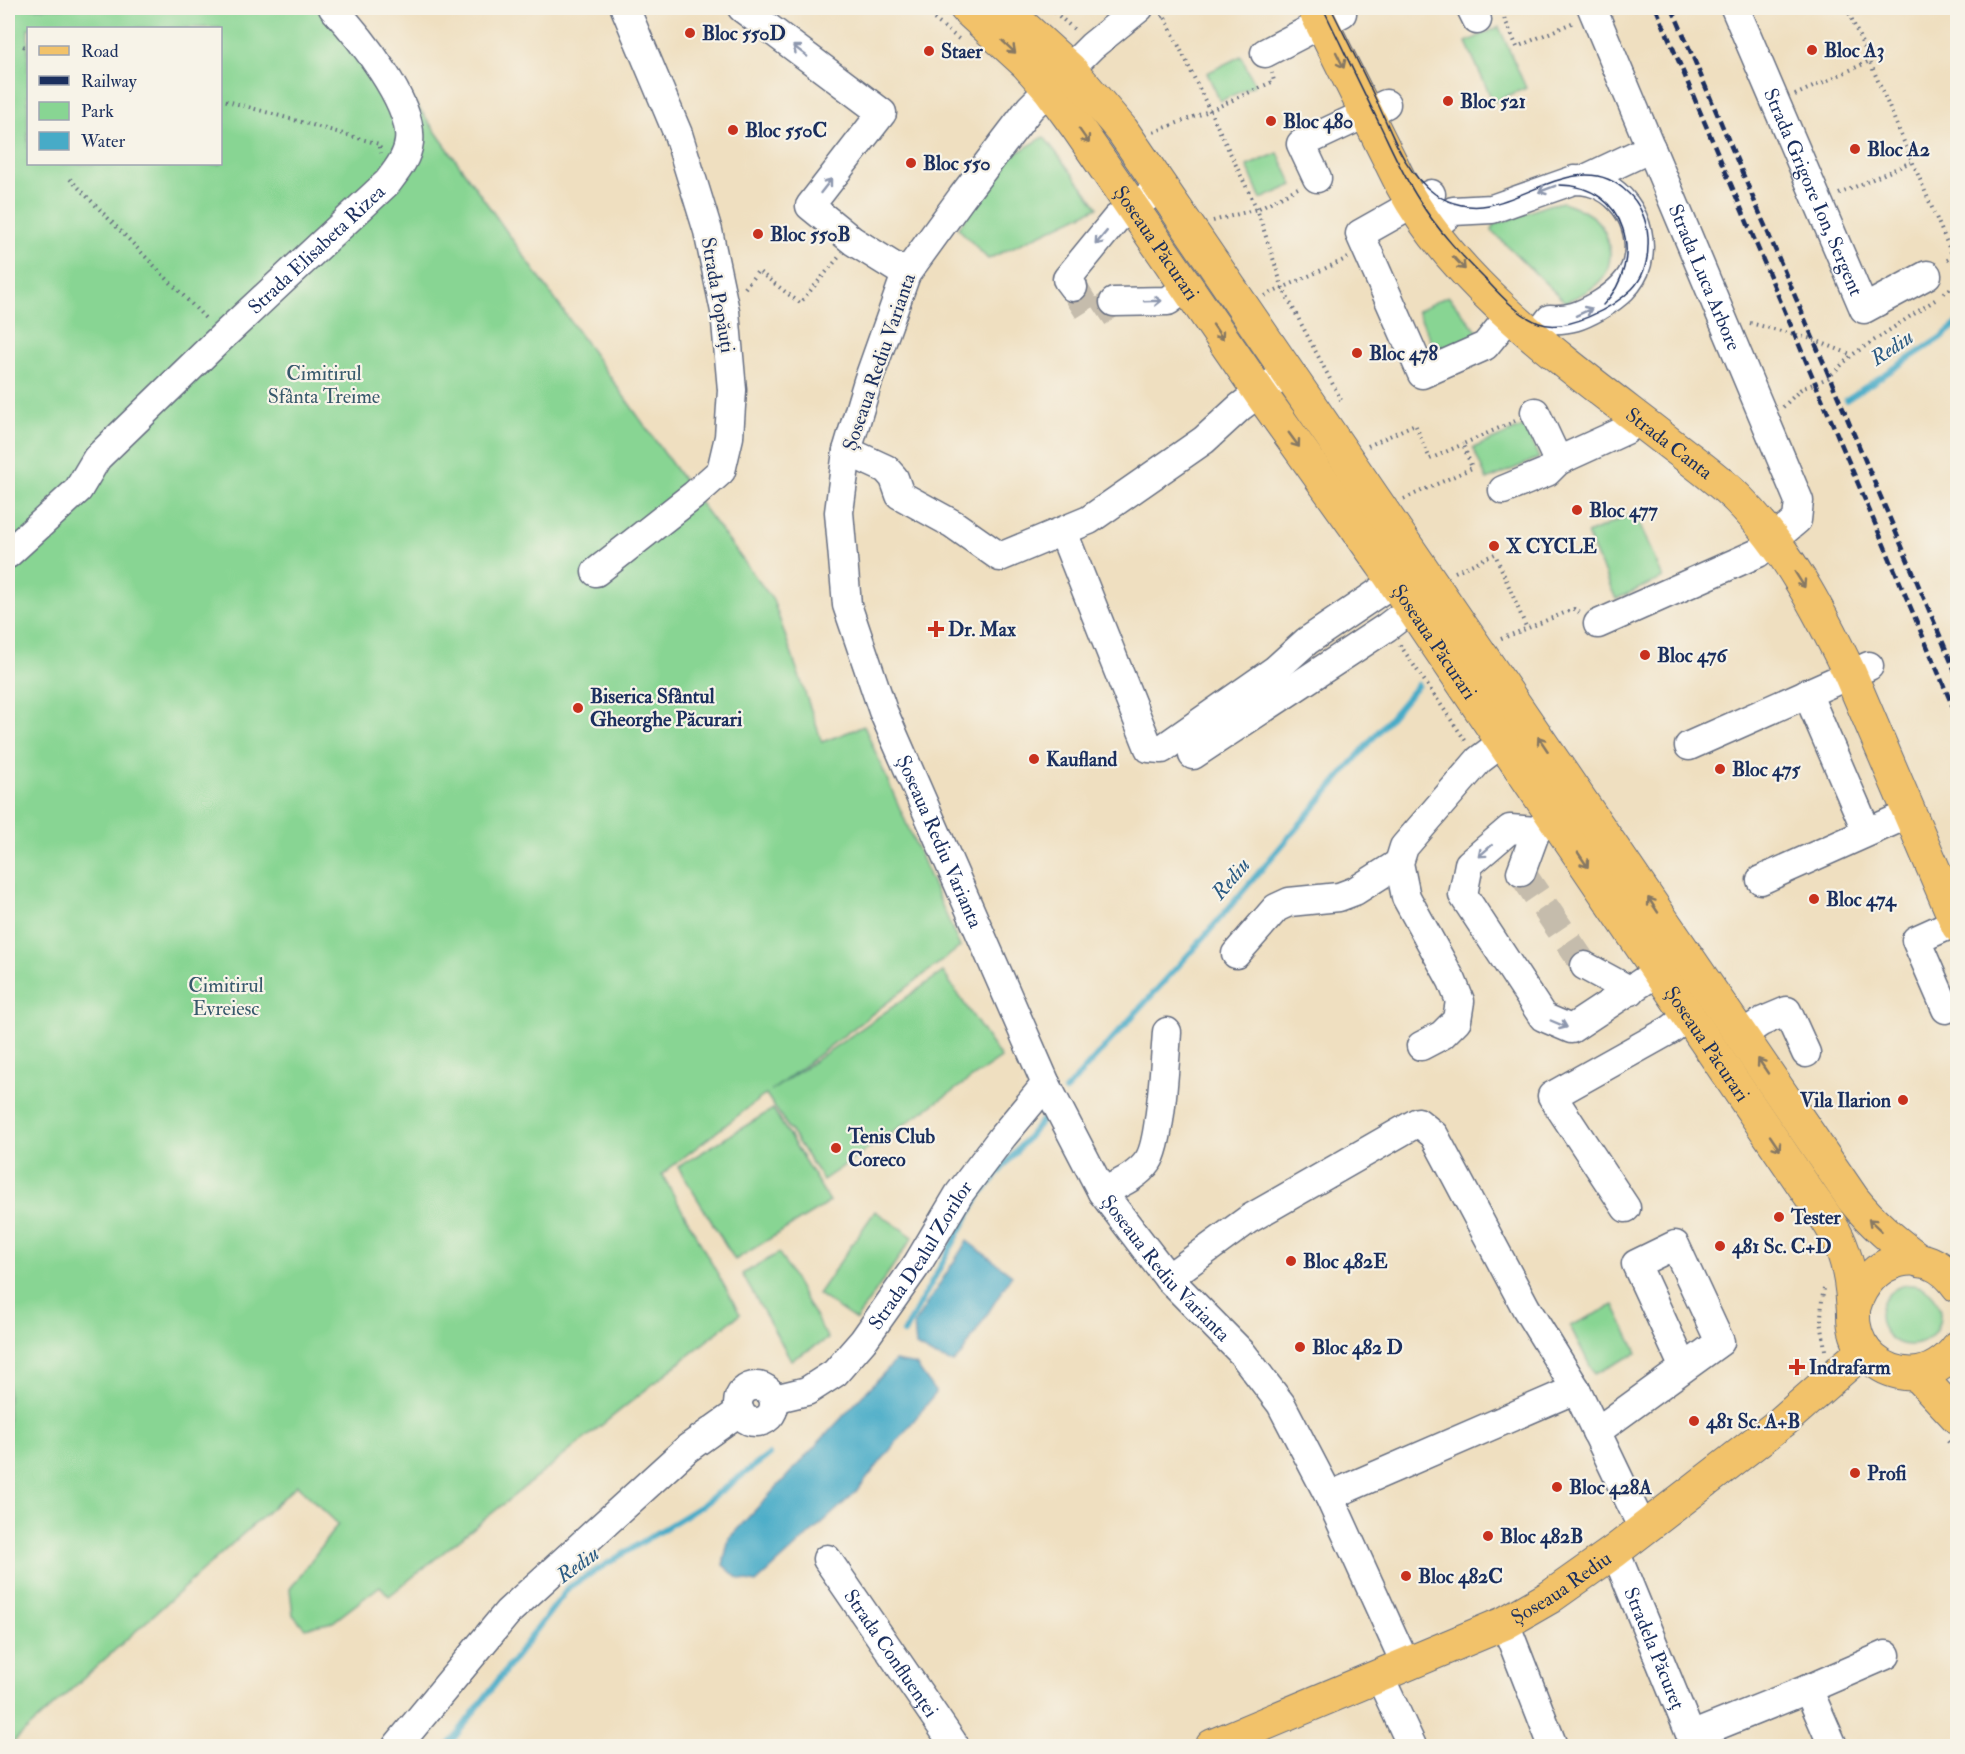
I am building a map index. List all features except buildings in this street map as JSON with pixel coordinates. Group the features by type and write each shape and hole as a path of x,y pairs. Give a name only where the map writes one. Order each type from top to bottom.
{"main road":[{"name":"Șoseaua Păcurari","path":"966,8 1026,63 1059,79 1122,130 1867,1217 1888,1237 1922,1261 1944,1271 1958,1286"},
{"name":"Șoseaua Păcurari","path":"1003,8 1059,79 1132,207 1260,393 1316,469 1503,742 1545,824 1659,971 1833,1230 1848,1267 1854,1307 1853,1322 1856,1337 1864,1350 1874,1361 1887,1369 1917,1374"},
{"name":"Strada Canta","path":"1329,13 1430,211 1474,280 1511,314 1542,329 1712,451 1753,486 1782,533 1798,577 1830,633 1860,670 1958,873"},
{"name":"Strada Canta","path":"1430,211 1506,282 1542,329 1639,420 1782,533"},
{"name":"Strada Canta","path":"1860,670 1911,813 1957,924"},
{"name":"Șoseaua Păcurari","path":"1854,1307 1864,1283 1883,1266 1896,1261 1922,1261"},
{"path":"1958,1347 1936,1368 1917,1374 1958,1418"},
{"name":"Șoseaua Rediu","path":"1212,1746 1505,1623 1550,1597 1615,1551 1782,1422 1864,1350"}],"street":[{"name":"Strada Elisabeta Rizea","path":"8,554 78,490 98,458 223,336 388,182 404,160 410,141 407,120 398,97 356,32 333,8"},
{"name":"Strada Popăuți","path":"596,572 721,471 729,437 732,390 725,311 708,231 678,134 625,8"},
{"path":"742,8 882,113 810,206 854,241 906,274"},
{"name":"Strada Grigore Ion, Sergent","path":"1735,8 1864,309 1927,275"},
{"name":"Strada Luca Arbore","path":"1593,10 1799,501 1797,520 1782,533"},
{"path":"1265,52 1329,13"},
{"name":"Șoseaua Rediu Varianta","path":"1147,15 1092,46 1030,108 906,274 868,381 847,451 839,512 847,605 883,711 1047,1084 1102,1192 1168,1278 1242,1353 1281,1404 1329,1496 1392,1669 1412,1746"},
{"path":"1317,178 1302,144 1376,108"},
{"path":"1511,314 1485,345 1422,374 1360,234 1430,211 1491,208 1557,185 1583,180 1651,148"},
{"path":"1542,329 1550,319 1567,320 1609,299 1628,280 1637,263 1637,228 1626,205 1601,184 1583,180"},
{"path":"1073,287 1067,279 1116,219 1161,187"},
{"path":"1114,302 1168,301 1187,287"},
{"path":"847,451 886,469 894,477 900,495 953,524 1000,557 1089,520 1204,440 1240,407 1287,372"},
{"path":"1535,412 1557,461"},
{"path":"1503,490 1546,472 1557,461 1626,430 1639,420"},
{"path":"1063,532 1149,748 1162,749 1275,670 1307,642 1403,595"},
{"path":"1598,624 1758,553 1782,533"},
{"path":"1192,755 1387,627 1403,595"},
{"path":"1689,746 1860,670"},
{"path":"1807,693 1867,832"},
{"path":"1421,1046 1442,1035 1457,1020 1460,1001 1452,981 1406,897 1399,863 1404,847 1479,760 1503,742"},
{"path":"1761,880 1911,813"},
{"path":"1521,872 1545,824"},
{"path":"1545,824 1510,829 1469,864 1463,896 1543,1017 1571,1029 1659,971"},
{"path":"1236,954 1276,908 1289,902 1339,897 1355,891 1399,863"},
{"path":"1946,1009 1916,940 1957,924"},
{"path":"1585,966 1631,991"},
{"path":"1742,1035 1761,1022 1787,1011 1806,1053"},
{"path":"1626,1208 1552,1096 1670,1030 1689,1016"},
{"path":"1102,1192 1135,1175 1149,1160 1156,1140 1167,1032"},
{"name":"Strada Dealul Zorilor","path":"397,1746 508,1612 688,1448 740,1411 748,1420 760,1422 770,1416 774,1399 807,1391 835,1373 863,1341 918,1263 959,1194 1003,1136 1047,1084"},
{"path":"1168,1278 1249,1219 1418,1122 1434,1135 1526,1308 1576,1389 1643,1529"},
{"path":"1596,1432 1684,1368"},
{"path":"1329,1496 1576,1389"},
{"name":"Stradela Păcureț","path":"1615,1551 1693,1741"},
{"name":"Strada Confluenței","path":"827,1559 955,1746"},
{"path":"1505,1623 1553,1746"},
{"path":"1693,1741 1886,1655"},
{"path":"1808,1689 1833,1746"}],"path":[{"path":"1050,8 1080,34"},
{"path":"1847,8 1953,257 1927,275"},
{"path":"1474,14 1501,11 1517,47 1593,10"},
{"path":"1147,15 1164,15 1257,209 1283,289 1341,402"},
{"path":"1152,133 1209,111 1275,81 1265,52"},
{"path":"1776,104 1870,61"},
{"path":"222,100 379,144 388,182"},
{"path":"1819,203 1912,162"},
{"path":"1210,222 1257,209 1317,178"},
{"path":"70,179 223,336"},
{"path":"725,311 758,271 800,303 854,241"},
{"path":"1264,296 1367,249"},
{"path":"1767,423 1801,390 1828,378 1852,355 1958,283"},
{"path":"1723,317 1812,339 1852,355"},
{"path":"1368,446 1415,424 1430,459 1535,412"},
{"path":"1404,499 1472,468 1463,444"},
{"path":"1453,573 1495,554 1527,629"},
{"path":"1500,640 1574,609 1598,624"}],"green space":[{"name":"Cimitirul Sfânta Treime","path":"8,8 344,8 394,73 694,495 773,600 822,742 864,726 960,947 771,1091 943,972 1001,1058 823,1180 766,1094 662,1174 740,1314 389,1596 380,1586 333,1622 305,1628 293,1615 290,1589 338,1524 297,1485 10,1745 8,1741"},
{"path":"1499,27 1526,88 1493,102 1466,42"},
{"path":"1241,56 1255,85 1220,101 1207,73"},
{"path":"1044,137 1098,207 988,259 958,228 1011,156"},
{"path":"1278,153 1293,185 1261,199 1247,166"},
{"path":"1563,202 1582,210 1596,220 1606,234 1610,254 1607,271 1600,281 1586,292 1565,302 1492,231 1494,225 1548,205"},
{"path":"1448,296 1479,333 1437,353 1417,311"},
{"path":"1525,426 1539,458 1487,480 1473,448"},
{"path":"1635,513 1663,578 1616,599 1587,534"},
{"path":"773,1109 830,1202 735,1260 678,1167"},
{"path":"875,1211 913,1237 856,1320 818,1294"},
{"path":"779,1253 828,1339 791,1360 742,1274"},
{"path":"1910,1285 1927,1290 1935,1298 1940,1315 1935,1332 1927,1340 1910,1345 1893,1340 1885,1332 1880,1315 1885,1298 1893,1290"},
{"path":"1614,1305 1637,1353 1594,1374 1570,1326"}],"water":[{"path":"967,1241 1012,1275 962,1354 953,1363 916,1346 914,1324"},
{"path":"895,1361 916,1365 936,1393 856,1492 756,1583 739,1579 723,1565 729,1538"}],"waterway":[{"name":"Rediu","path":"1846,400 1940,338 1958,323"},
{"name":"Rediu","path":"1065,1091 1199,943 1418,685"},
{"name":"Rediu","path":"904,1333 979,1196 1043,1119"},
{"name":"Rediu","path":"448,1746 569,1587 701,1506 769,1455"}],"tunnel":[{"path":"1073,287 1092,317 1114,302"},
{"path":"1521,872 1585,966"}],"tram line":[{"path":"1323,8 1419,200 1451,243 1512,306 1539,323 1562,325 1601,311 1624,296 1637,284 1646,265 1648,252 1646,225 1636,201 1611,180 1594,175 1577,176 1482,206 1460,205 1447,201 1425,185 1401,153 1331,8"},
{"path":"1559,185 1582,188 1600,197 1614,211 1623,228 1626,247 1624,267 1616,287 1603,305"}],"railway":[{"path":"1656,8 1958,719"},
{"path":"1672,8 1958,678"}],"place":[{"name":"Bloc 550D","path":"690,33"},
{"name":"Bloc A3","path":"1812,50"},
{"name":"Staer","path":"929,51"},
{"name":"Bloc 521","path":"1448,101"},
{"name":"Bloc 480","path":"1271,121"},
{"name":"Bloc 550C","path":"733,130"},
{"name":"Bloc A2","path":"1855,149"},
{"name":"Bloc 550","path":"911,163"},
{"name":"Bloc 550B","path":"758,234"},
{"name":"Bloc 478","path":"1357,353"},
{"name":"Bloc 477","path":"1577,510"},
{"name":"X CYCLE","path":"1494,546"},
{"name":"Dr. Max","path":"936,629"},
{"name":"Bloc 476","path":"1645,655"},
{"name":"Biserica Sfântul Gheorghe Păcurari","path":"578,708"},
{"name":"Kaufland","path":"1034,759"},
{"name":"Bloc 475","path":"1720,769"},
{"name":"Bloc 474","path":"1814,899"},
{"name":"Vila Ilarion","path":"1903,1100"},
{"name":"Tenis Club Coreco","path":"836,1148"},
{"name":"Tester","path":"1779,1217"},
{"name":"481 Sc. C+D","path":"1720,1246"},
{"name":"Bloc 482E","path":"1291,1261"},
{"name":"Bloc 482 D","path":"1300,1347"},
{"name":"Indrafarm","path":"1797,1367"},
{"name":"481 Sc. A+B","path":"1694,1421"},
{"name":"Profi","path":"1855,1473"},
{"name":"Bloc 428A","path":"1557,1487"},
{"name":"Bloc 482B","path":"1488,1536"},
{"name":"Bloc 482C","path":"1406,1576"}],"park label":[{"name":"Cimitirul Evreiesc","path":"226,996"}]}
